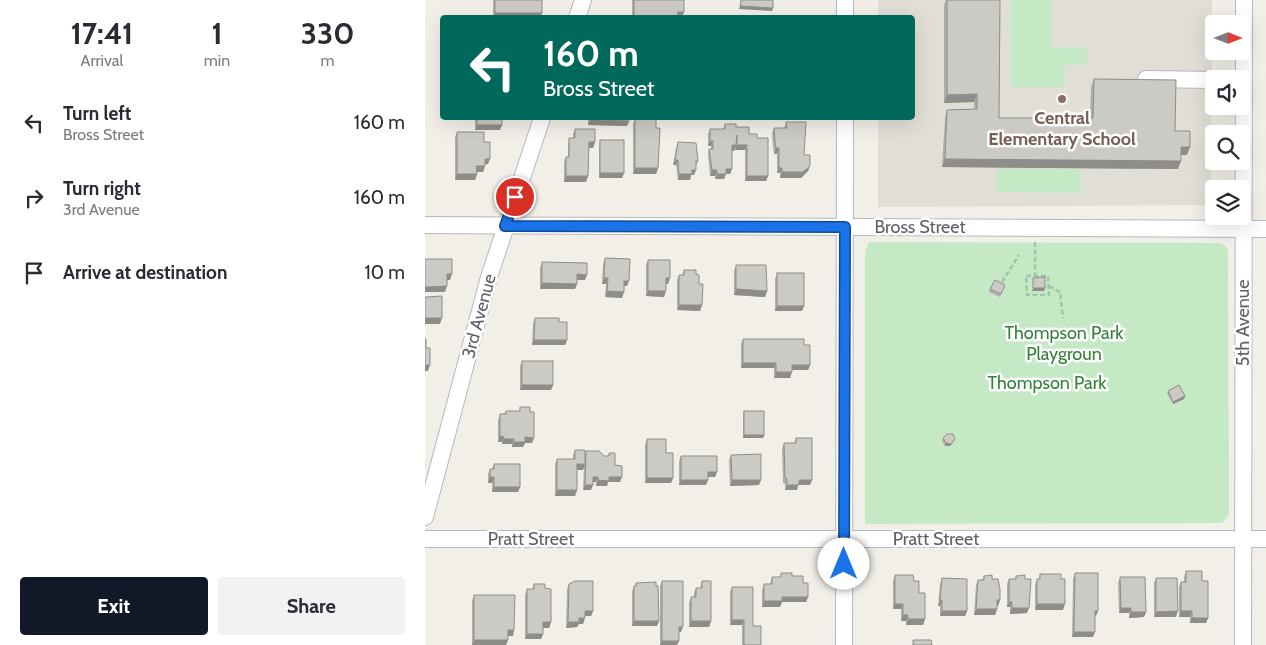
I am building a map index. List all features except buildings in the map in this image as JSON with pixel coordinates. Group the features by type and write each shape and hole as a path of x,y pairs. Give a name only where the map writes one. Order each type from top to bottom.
{"street":[{"path":"578,15 583,0"},
{"path":"845,0 845,15"},
{"name":"5th Avenue","path":"1243,70 1244,0"},
{"path":"1125,79 1205,80"},
{"name":"5th Avenue","path":"1243,115 1243,645"},
{"name":"3rd Avenue","path":"425,517 489,277 541,120"},
{"path":"844,645 845,120"},
{"name":"Bross Street","path":"425,225 1266,229"},
{"name":"Pratt Street","path":"425,540 1266,538"}],"path":[{"path":"1035,228 1035,276"},
{"path":"1003,282 1019,255"},
{"path":"1027,276 1035,276 1048,276 1049,295 1027,295 1027,276"},
{"path":"1049,286 1060,292 1063,318"}],"shaded area":[{"name":"Central Elementary School","path":"878,0 1212,0 1212,15 1205,15 1205,60 1212,60 1212,70 1205,70 1205,115 1211,115 1211,125 1205,125 1205,170 1211,170 1211,180 1205,180 1205,205 878,207 878,120 915,120 915,15 878,15"}],"green space":[{"path":"1011,0 1052,0 1052,47 1087,47 1087,65 1065,65 1065,87 1011,87"},
{"path":"996,169 1081,169 1081,193 996,192"},
{"name":"Thompson Park","path":"869,242 1218,243 1225,245 1228,251 1229,515 1222,523 865,524 865,251"}],"place":[{"name":"Central Elementary School","path":"1062,99"}],"route":[{"path":"515,197 505,226 845,227 844,564"}],"park label":[{"name":"Thompson Park Playgroun","path":"1064,343"}]}
